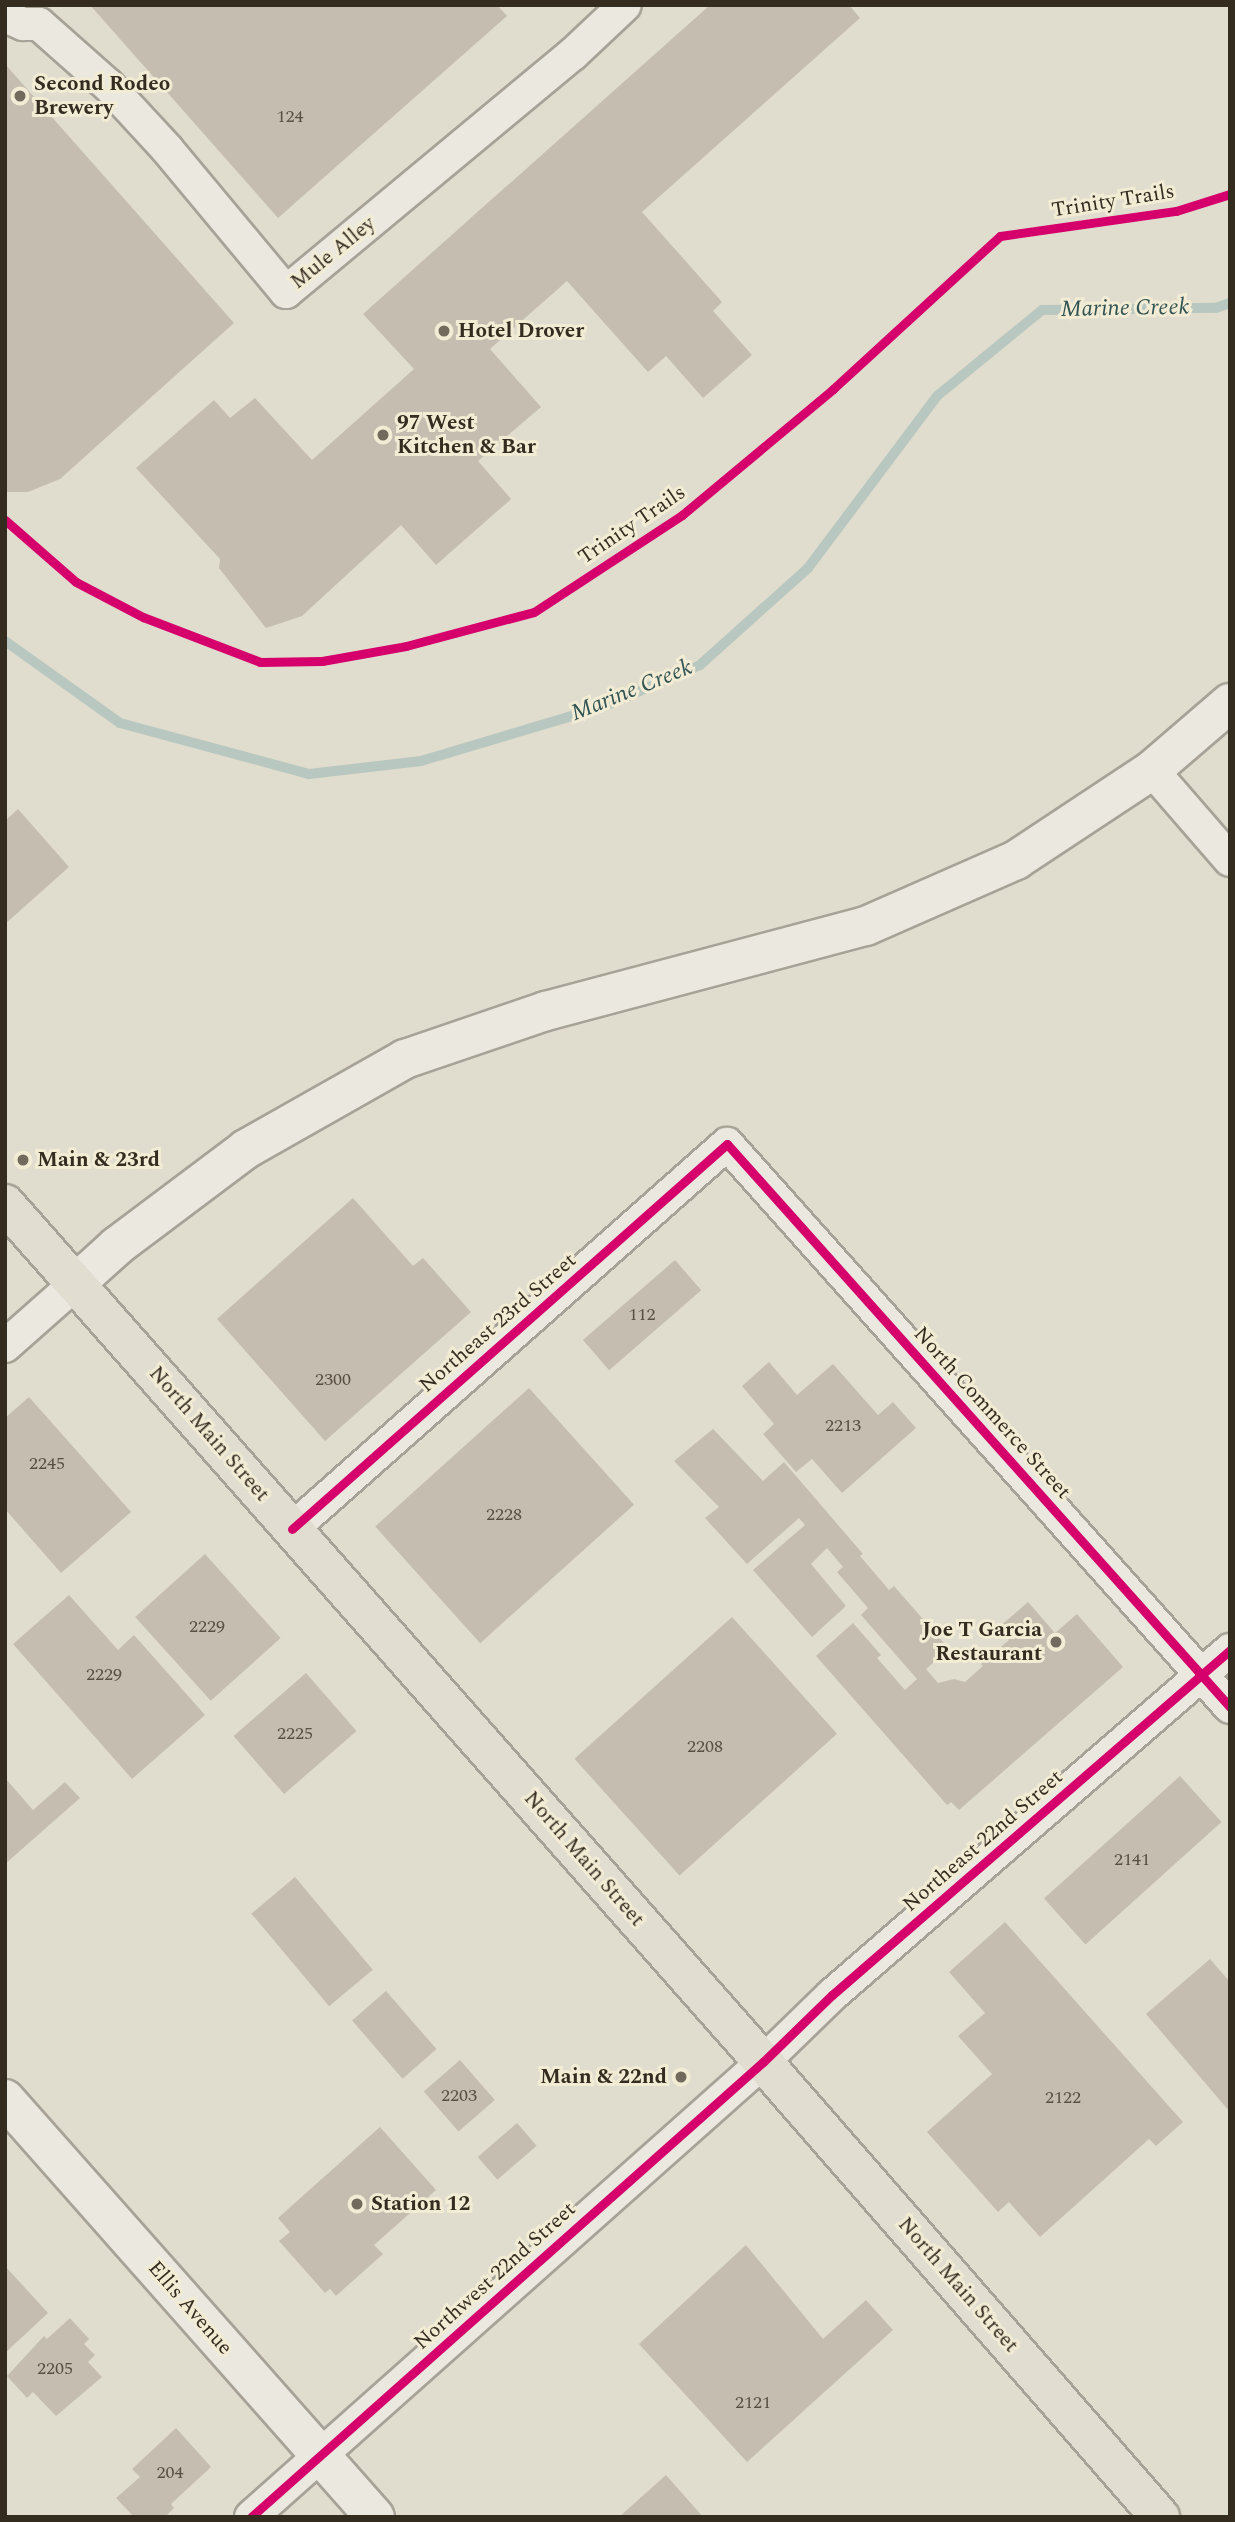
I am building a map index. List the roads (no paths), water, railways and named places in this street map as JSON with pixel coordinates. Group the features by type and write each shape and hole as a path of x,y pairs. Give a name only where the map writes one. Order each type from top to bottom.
{"main road":[{"path":"75,1284 117,1246 246,1149 405,1059 546,1011 866,926 1016,860 1152,770 1230,703"},
{"name":"North Main Street","path":"5,1204 763,2062 1160,2517"},
{"name":"Ellis Avenue","path":"5,2099 374,2517"}],"street":[{"name":"Mule Alley","path":"5,16 23,24 41,15 142,121 286,292 573,54 625,5"},
{"path":"1152,770 1230,860"},
{"name":"Northeast 23rd Street","path":"292,1529 727,1144"},
{"name":"North Commerce Street","path":"727,1144 1230,1707"},
{"path":"5,1346 75,1284"},
{"name":"Northeast 22nd Street","path":"763,2062 832,1995 1230,1650"},
{"name":"Northwest 22nd Street","path":"251,2517 763,2062"}],"waterway":[{"name":"Marine Creek","path":"5,641 120,723 309,774 421,761 605,706 700,665 808,568 937,396 1042,310 1216,308 1230,303"}],"place":[{"name":"Second Rodeo Brewery","path":"20,96"},
{"name":"Hotel Drover","path":"444,331"},
{"name":"97 West Kitchen & Bar","path":"383,435"},
{"name":"Main & 23rd","path":"23,1160"},
{"name":"Joe T Garcia Restaurant","path":"1056,1642"},
{"name":"Main & 22nd","path":"681,2077"},
{"name":"Station 12","path":"357,2204"}]}
